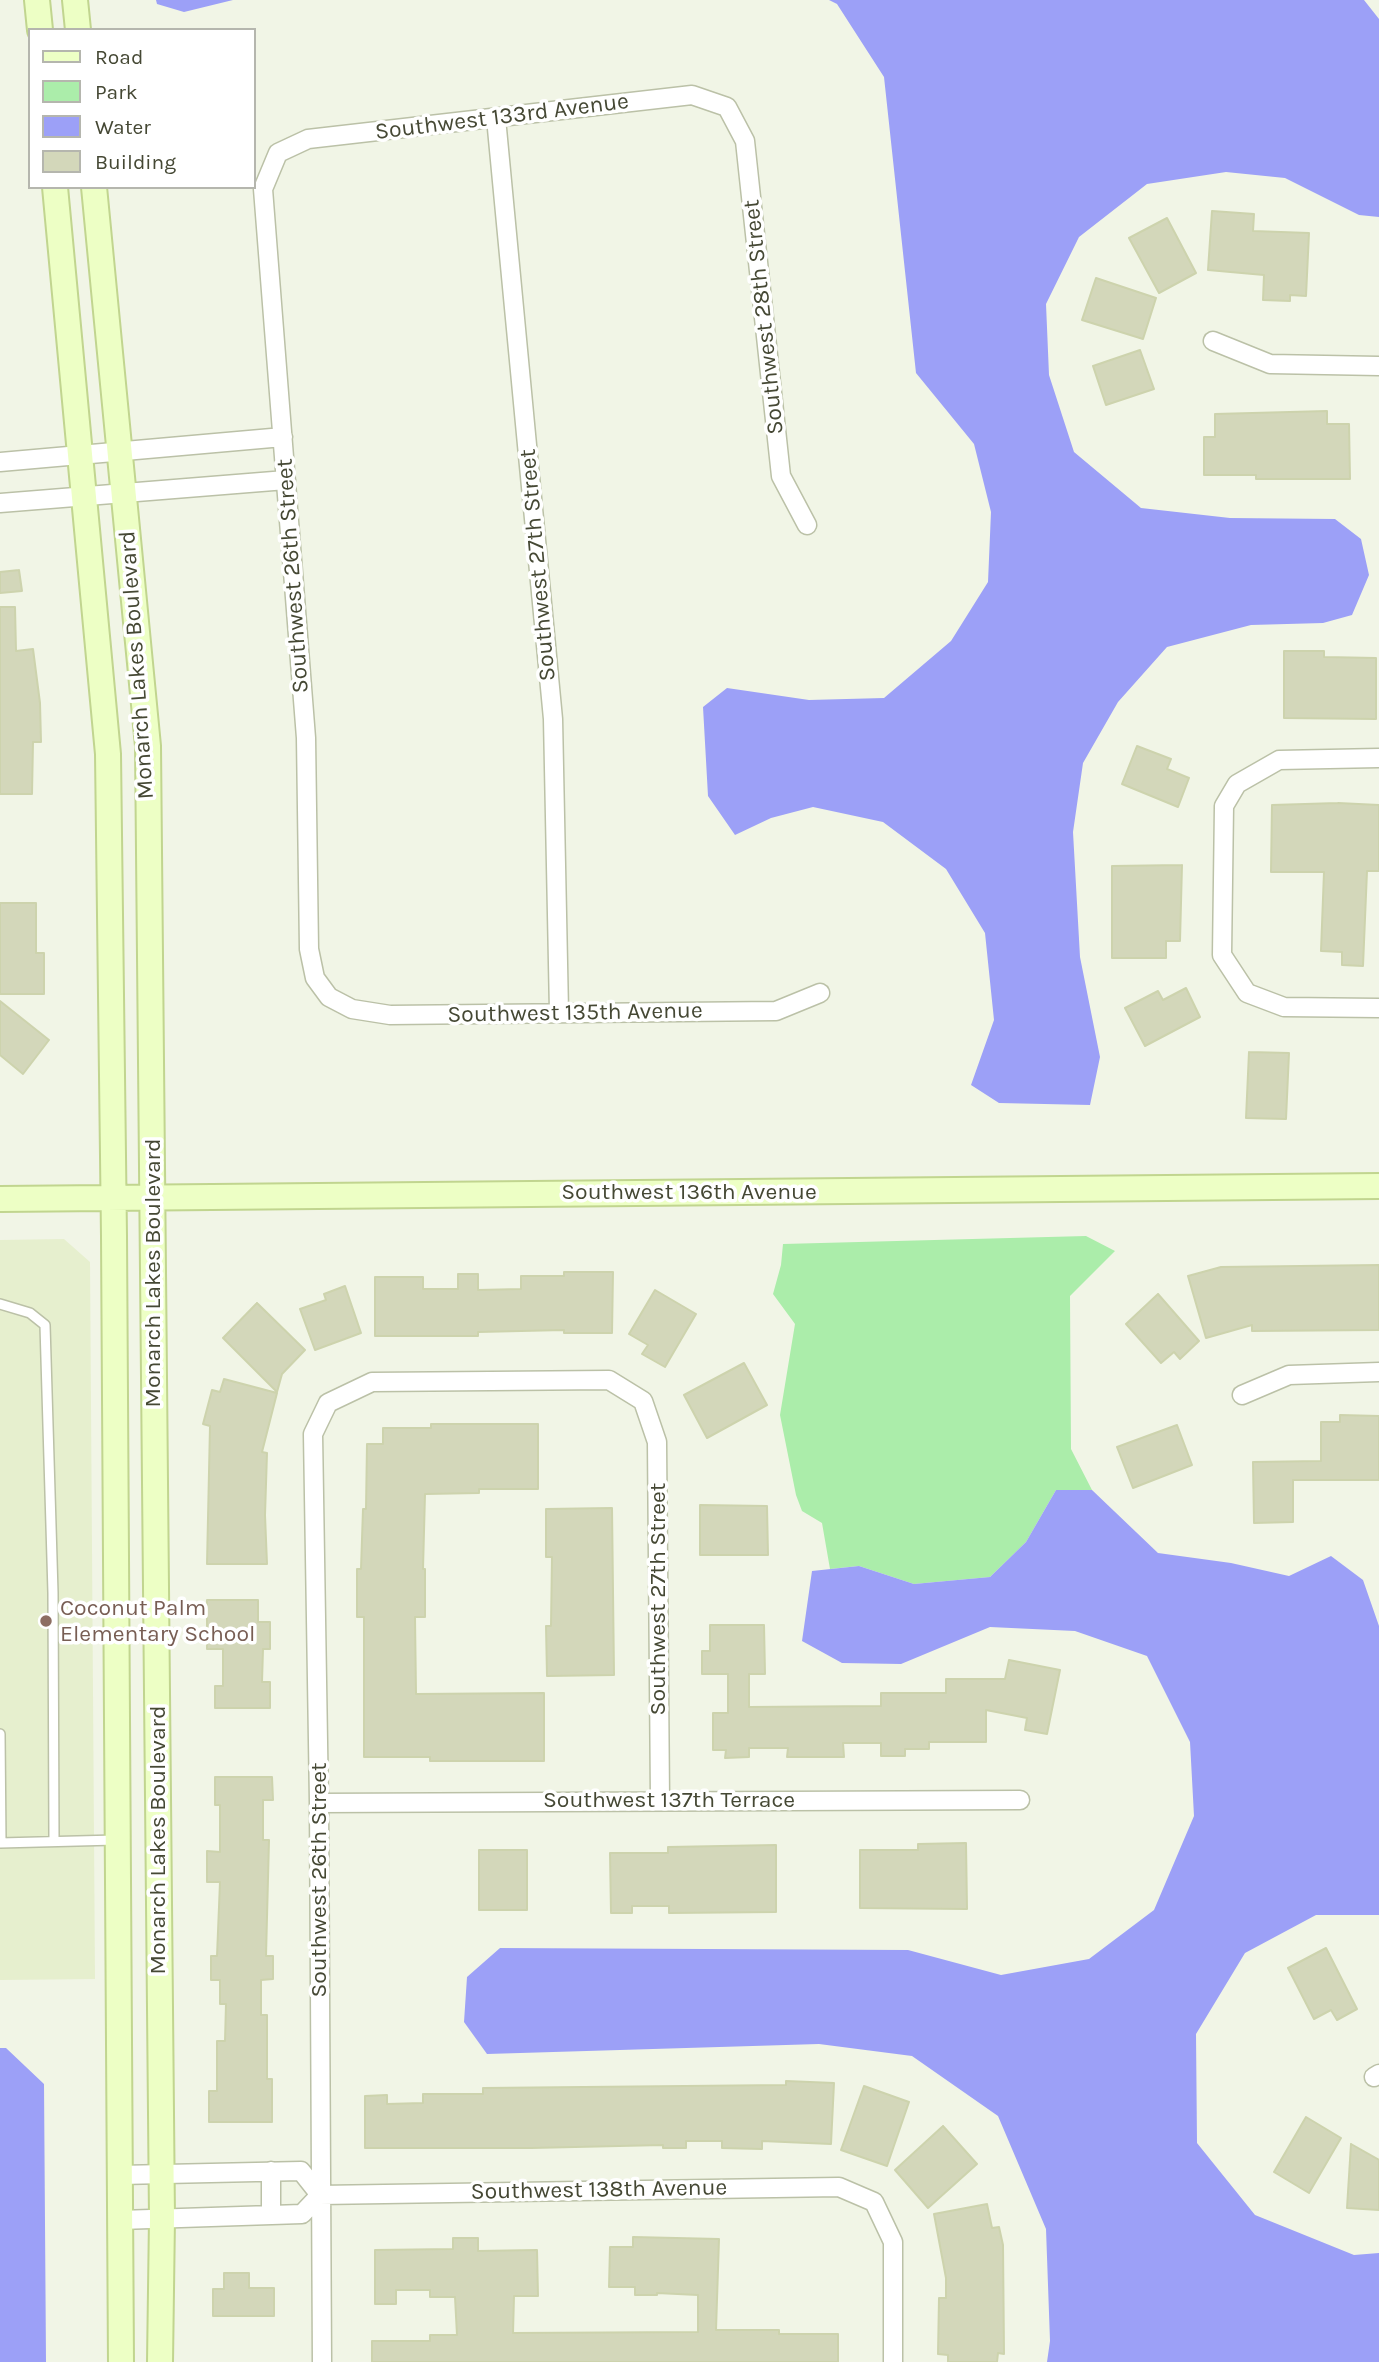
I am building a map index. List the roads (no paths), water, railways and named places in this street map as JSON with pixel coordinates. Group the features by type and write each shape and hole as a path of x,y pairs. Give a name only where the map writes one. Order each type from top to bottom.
{"street":[{"path":"37,0 40,28"},
{"path":"75,0 78,28"},
{"name":"Southwest 133rd Avenue","path":"278,153 308,139 692,95 727,107"},
{"name":"Southwest 28th Street","path":"727,107 745,141 781,476 807,525"},
{"name":"Southwest 27th Street","path":"496,118 553,719 559,1013"},
{"name":"Southwest 26th Street","path":"278,153 263,189 306,738 309,949 314,978 329,998"},
{"name":"Monarch Lakes Boulevard","path":"55,189 108,754 114,1198 121,2362"},
{"name":"Monarch Lakes Boulevard","path":"94,189 148,746 162,2218 160,2362"},
{"path":"1213,341 1270,364 1379,366"},
{"path":"0,462 283,437"},
{"path":"0,503 286,480"},
{"path":"1379,758 1279,760 1237,784 1224,806 1222,955 1247,993 1284,1007 1379,1008"},
{"name":"Southwest 135th Avenue","path":"329,998 352,1009 390,1015 776,1011 820,993"},
{"name":"Southwest 136th Avenue","path":"0,1199 1379,1186"},
{"path":"1242,1395 1289,1375 1379,1371"},
{"name":"Southwest 26th Street","path":"322,2362 319,1803 313,1434 328,1402 372,1382 609,1380 643,1401"},
{"name":"Southwest 27th Street","path":"643,1401 657,1442 660,1800"},
{"name":"Southwest 137th Terrace","path":"319,1803 1020,1800"},
{"path":"271,2171 271,2215"},
{"path":"120,2175 301,2171 320,2195 302,2214 120,2220"},
{"name":"Southwest 138th Avenue","path":"320,2195 839,2187 874,2203 893,2242 893,2362"}],"lane":[{"path":"0,1304 30,1312 45,1325 53,1593 54,1841"},
{"path":"0,1734 1,1843 118,1840"}],"water":[{"path":"156,0 233,0 184,12 157,4"},
{"path":"829,0 1364,0 1379,19 1379,217 1359,215 1285,178 1226,172 1147,184 1079,237 1046,304 1049,375 1074,452 1141,508 1230,518 1335,519 1361,539 1369,575 1352,615 1323,623 1251,625 1167,647 1118,702 1083,763 1073,832 1080,957 1100,1057 1090,1105 999,1103 971,1085 994,1020 985,933 946,869 883,822 813,807 771,818 735,835 708,796 703,707 727,688 809,700 884,698 951,641 988,582 991,512 974,444 916,373 884,77 837,4"},
{"path":"1056,1490 1092,1490 1158,1553 1231,1563 1289,1576 1331,1556 1363,1580 1379,1626 1379,1915 1316,1915 1245,1953 1196,2034 1197,2143 1255,2215 1354,2255 1379,2253 1379,2362 1047,2362 1050,2341 1046,2229 998,2116 912,2056 819,2044 487,2054 464,2022 467,1977 500,1948 908,1950 1001,1975 1089,1959 1154,1910 1194,1816 1190,1742 1147,1656 1075,1631 990,1627 901,1664 842,1663 802,1641 812,1571 859,1566 914,1584 990,1577 1026,1542"},
{"path":"0,2048 6,2048 44,2084 46,2362 0,2362"}],"place":[{"name":"Coconut Palm Elementary School","path":"46,1621"}]}
